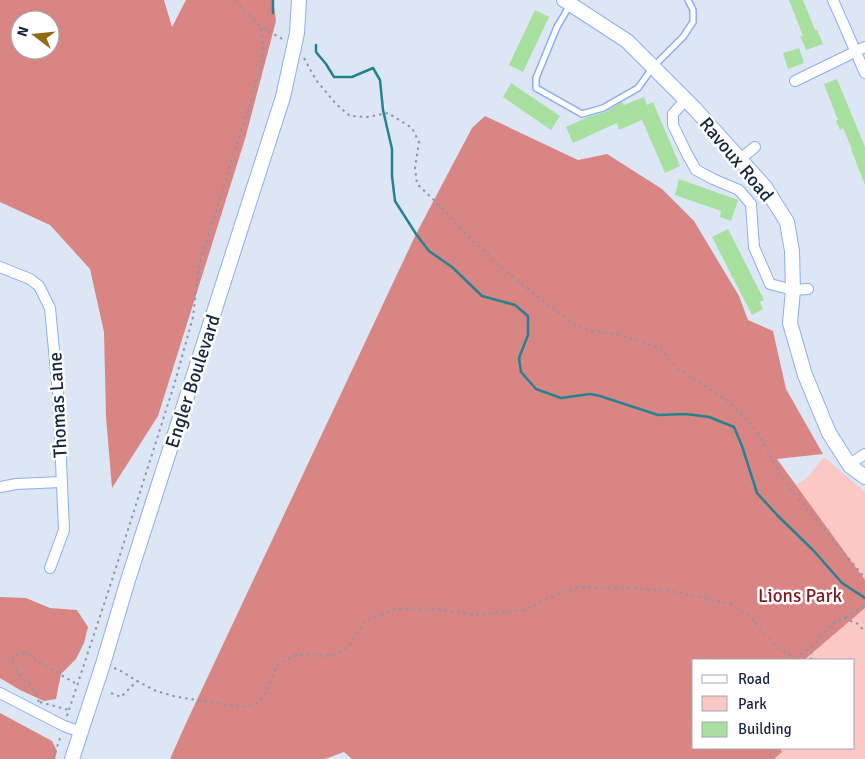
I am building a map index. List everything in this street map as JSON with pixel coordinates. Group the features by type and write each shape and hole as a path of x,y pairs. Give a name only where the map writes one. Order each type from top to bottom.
{"main road":[{"name":"Engler Boulevard","path":"72,759 283,97 298,33 299,0"},
{"name":"Ravoux Road","path":"567,2 628,41 686,99 765,187 787,222 792,251 793,290 790,323 805,375 829,433 850,466 865,477"}],"street":[{"path":"833,0 860,49 865,73"},
{"path":"795,81 860,49"},
{"path":"686,99 673,114 673,125 696,170 739,190 751,204 754,248 770,284 793,290 808,289"},
{"path":"740,159 755,147"},
{"name":"Thomas Lane","path":"0,267 30,279 39,286 50,308 58,393 64,530 50,568"},
{"path":"849,464 865,454"},
{"path":"0,487 16,484 61,482"},
{"path":"0,693 64,726 81,732"}],"lane":[{"path":"567,2 536,78 536,88 582,114 604,108 638,88 653,66 683,38 692,22 693,10 688,0"}],"path":[{"path":"236,0 260,26 280,36 303,56 316,80 336,104 350,116 367,117 388,113 412,128 419,142 415,168 417,184 470,239 510,275 573,324 593,331 620,335 660,348 676,368 728,401 755,429 787,485 865,578"},
{"path":"30,699 69,710 175,382 193,317 199,265 250,103 264,51 260,26"},
{"path":"103,664 121,671 156,691 177,697 245,707 260,702 278,664 296,655 332,656 347,648 366,621 395,609 431,608 474,615 524,610 578,588 632,588 672,591 731,604 751,618 777,647 795,659"},
{"path":"798,659 800,655 812,647 832,625 865,604"},
{"path":"844,618 858,624 865,632"},
{"path":"811,659 812,647"},
{"path":"39,702 32,686 21,676 13,664 13,656 22,653 30,655 76,683"},
{"path":"111,693 121,697 137,681"}],"green space":[{"path":"0,0 164,0 172,27 186,0 273,0 276,21 245,139 158,416 112,488 106,417 104,332 90,269 50,225 0,202"},
{"path":"485,116 578,160 607,154 662,189 694,221 739,296 748,320 773,331 786,389 823,454 777,459 865,580 865,608 805,659 692,659 692,749 780,749 782,752 774,759 352,759 344,752 325,759 170,759 416,234 472,128"},
{"name":"Lions Park","path":"824,457 865,492 865,759 592,759 799,489 796,485 807,478"},
{"path":"0,597 26,598 50,608 77,610 88,627 84,643 76,659 61,674 56,699 44,701 0,678"},
{"path":"0,713 52,741 57,751 55,759 0,759"}],"building":[{"path":"789,0 803,0 823,44 806,50 800,36 803,36"},
{"path":"535,10 549,17 523,72 509,65"},
{"path":"799,48 804,63 788,69 783,53"},
{"path":"837,79 865,147 865,185 843,128 840,130 836,121 838,120 824,84"},
{"path":"511,83 560,116 551,130 503,97"},
{"path":"644,97 647,105 653,102 680,166 665,173 642,120 619,130 617,123 573,143 566,127 605,112 622,102 624,105"},
{"path":"679,179 738,200 731,221 720,217 721,211 675,195"},
{"path":"728,229 764,300 760,302 763,309 752,315 712,237"}],"waterway":[{"path":"273,0 273,13"},
{"path":"316,45 316,52 334,77 352,77 373,68 380,80 383,110 392,149 392,176 395,201 429,251 452,267 482,296 515,305 528,316 528,335 519,358 521,372 536,389 561,398 590,394 658,415 686,414 709,417 734,427 757,493 813,550 842,583 865,598"}]}
